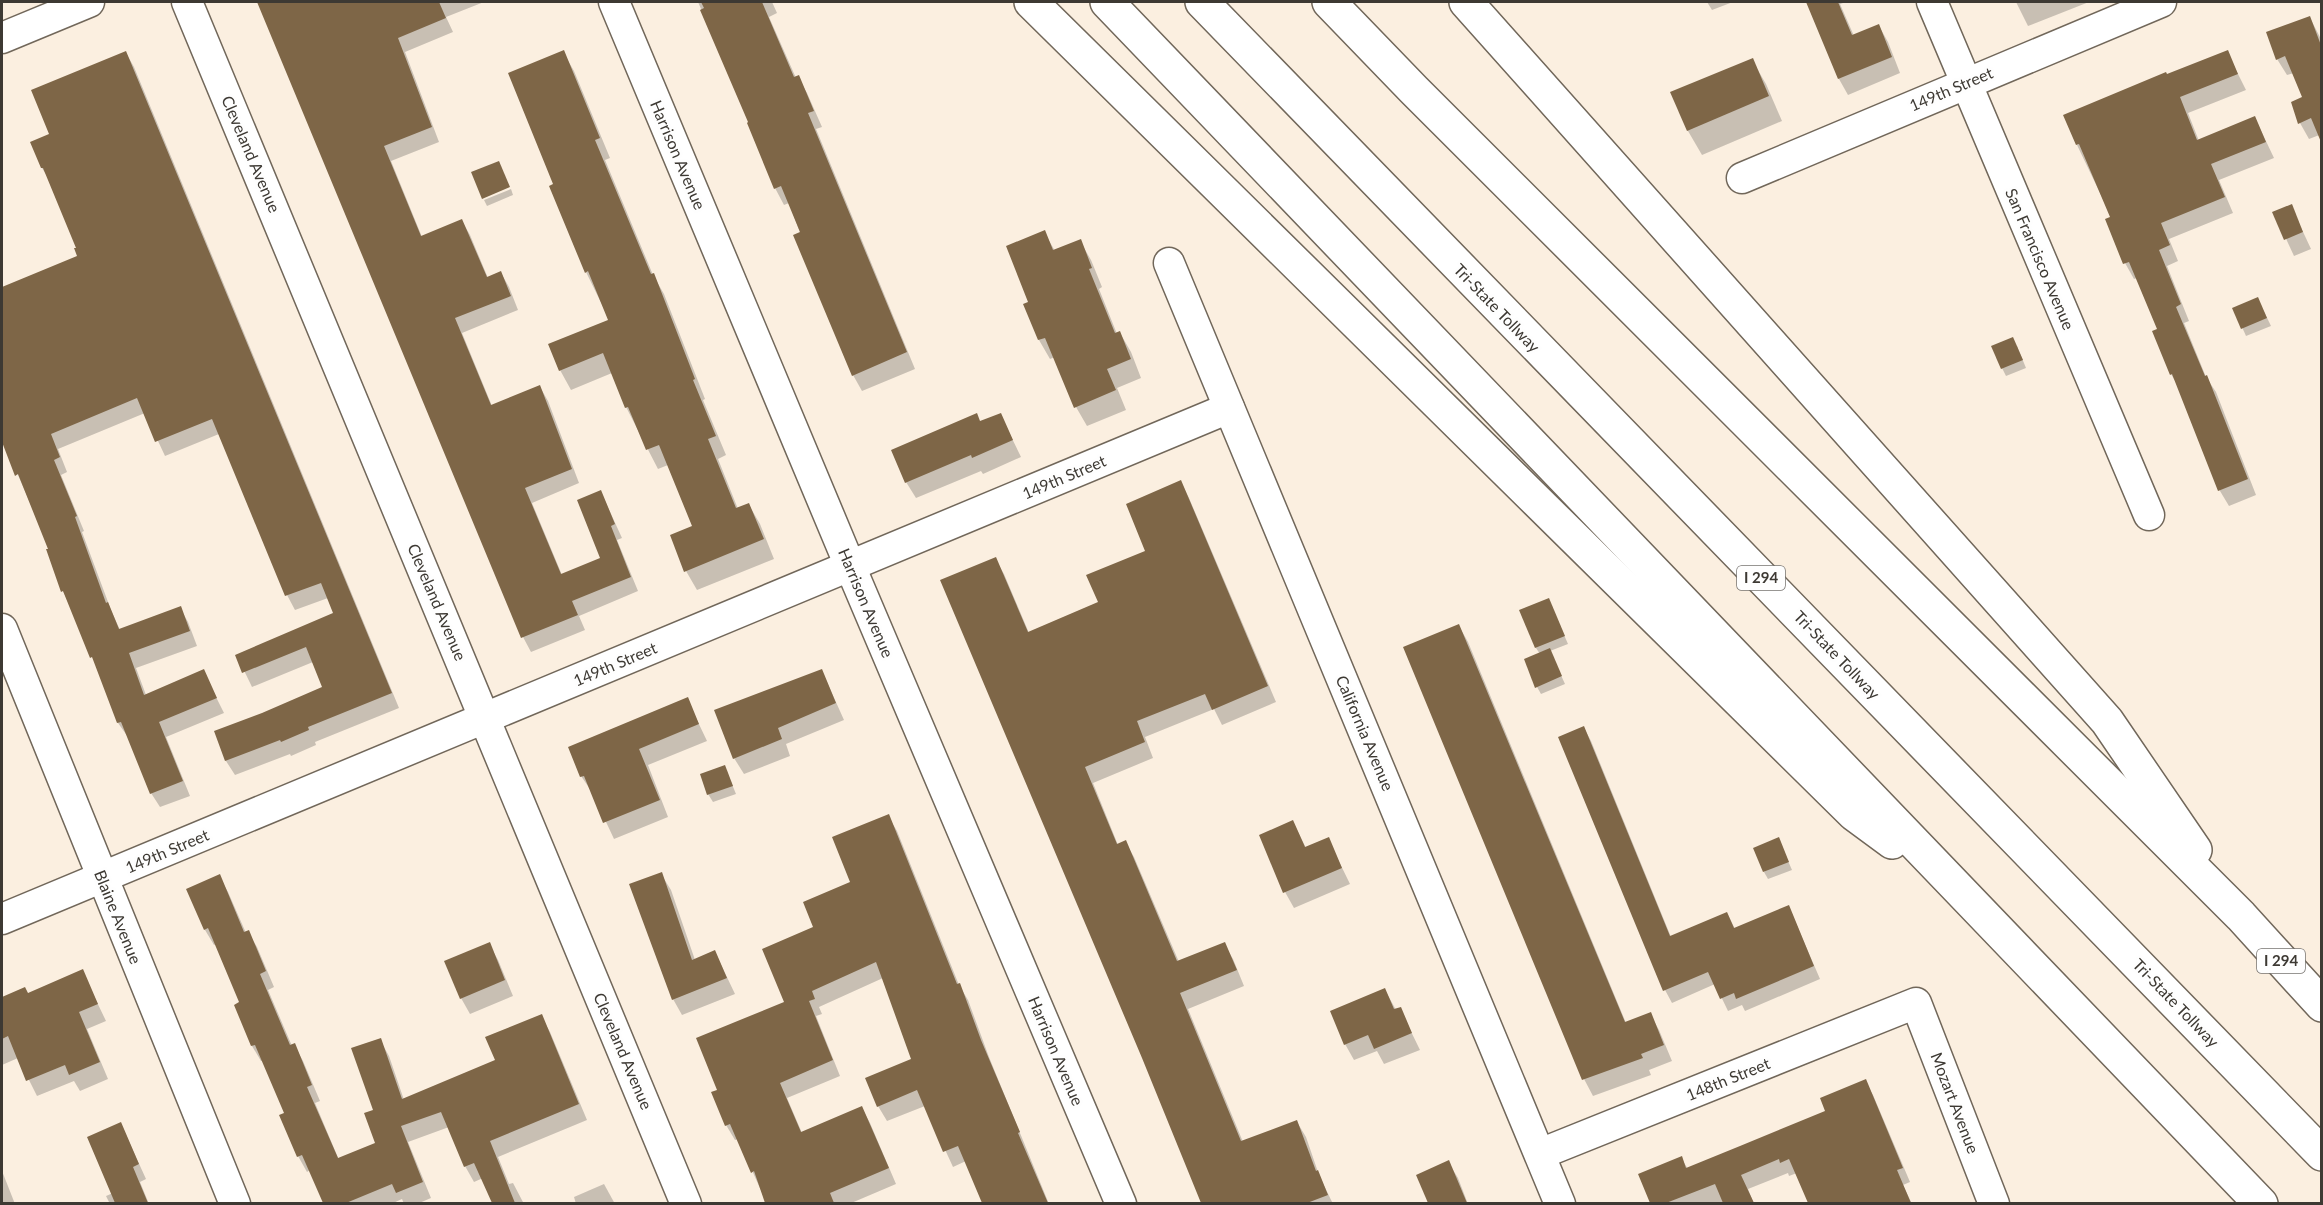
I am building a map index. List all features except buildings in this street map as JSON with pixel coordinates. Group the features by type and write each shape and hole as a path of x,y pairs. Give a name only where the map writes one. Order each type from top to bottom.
{"highway":[{"path":"1030,2 1854,814 1955,886"},
{"path":"1107,2 2261,1203"},
{"name":"Tri-State Tollway","path":"1202,2 2322,1154"},
{"name":"I 294","path":"1329,2 1414,90 2241,916 2322,1005"},
{"path":"1447,2 1528,73"},
{"path":"1466,2 2107,721 2241,916"}],"street":[{"path":"2,38 89,2"},
{"name":"Cleveland Avenue","path":"187,2 686,1203"},
{"name":"Harrison Avenue","path":"614,2 850,566 1121,1203"},
{"name":"San Francisco Avenue","path":"1932,2 2149,515"},
{"name":"149th Street","path":"1742,178 2161,2"},
{"name":"California Avenue","path":"1169,263 1560,1203"},
{"name":"149th Street","path":"2,919 1229,408"},
{"name":"Blaine Avenue","path":"2,629 235,1203"},
{"name":"148th Street","path":"1539,1154 1916,1003"},
{"name":"Mozart Avenue","path":"1916,1003 1994,1203"}]}
